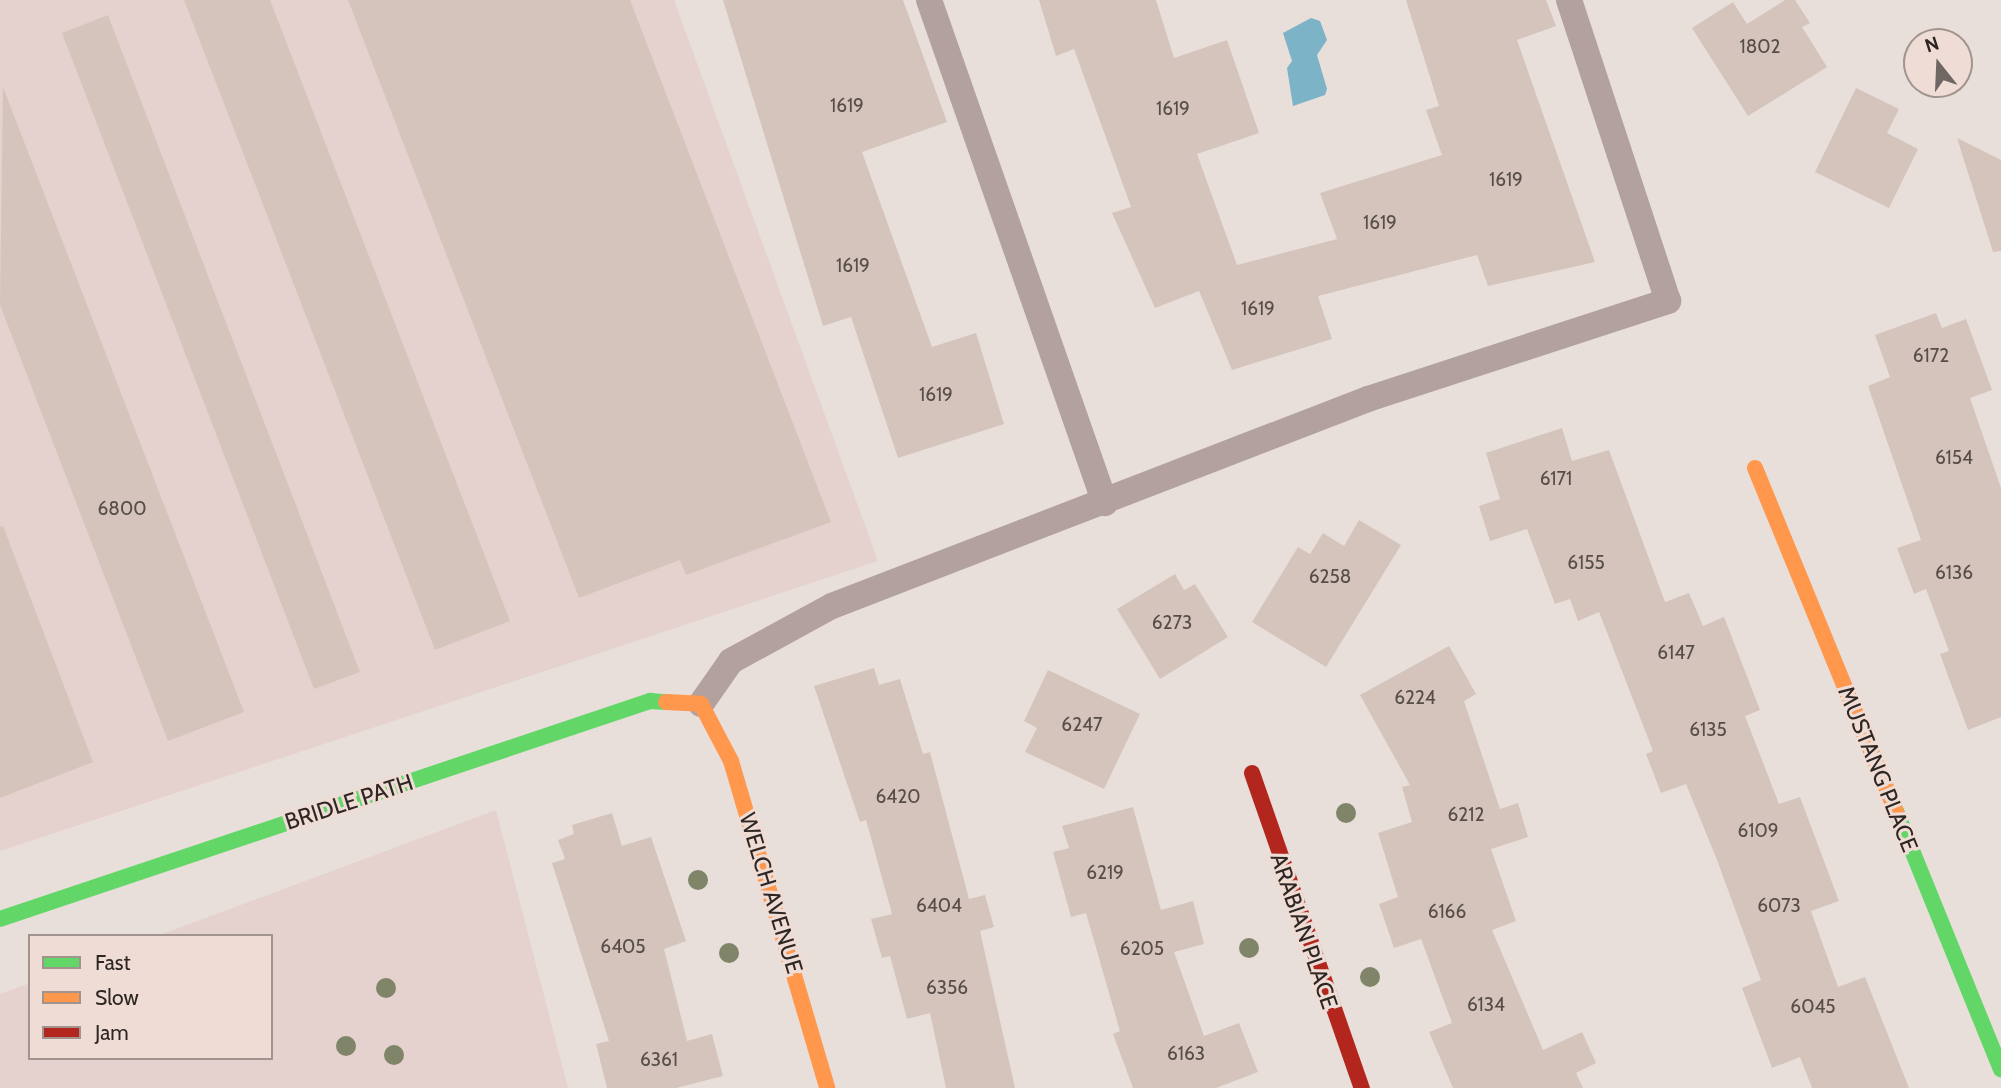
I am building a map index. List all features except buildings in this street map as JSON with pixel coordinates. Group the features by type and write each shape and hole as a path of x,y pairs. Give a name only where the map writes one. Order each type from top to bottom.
{"street":[{"name":"MUSTANG PLACE","path":"1755,468 2001,1069"},
{"name":"BRIDLE PATH","path":"0,919 650,701 701,704"},
{"name":"WELCH AVENUE","path":"701,704 731,761 827,1088"},
{"name":"ARABIAN PLACE","path":"1252,773 1362,1088"}],"lane":[{"path":"929,0 1105,503"},
{"path":"701,704 730,661 832,607 1367,400 1668,301 1569,0"}],"shaded area":[{"path":"0,0 674,0 878,561 0,851"},
{"path":"496,810 568,1088 0,1088 0,994 28,984 28,1060 273,1060 273,934 162,934"}],"water":[{"path":"1311,18 1320,21 1327,40 1317,55 1327,89 1325,95 1293,106 1287,68 1292,61 1283,33"}],"traffic: fast":[{"path":"0,919 650,701 666,702"},
{"path":"1896,811 2001,1069"}],"traffic: slow":[{"path":"1755,468 1896,811"},
{"path":"666,702 701,704 731,761 827,1088"}],"traffic: jam":[{"path":"1252,773 1362,1088"}]}
